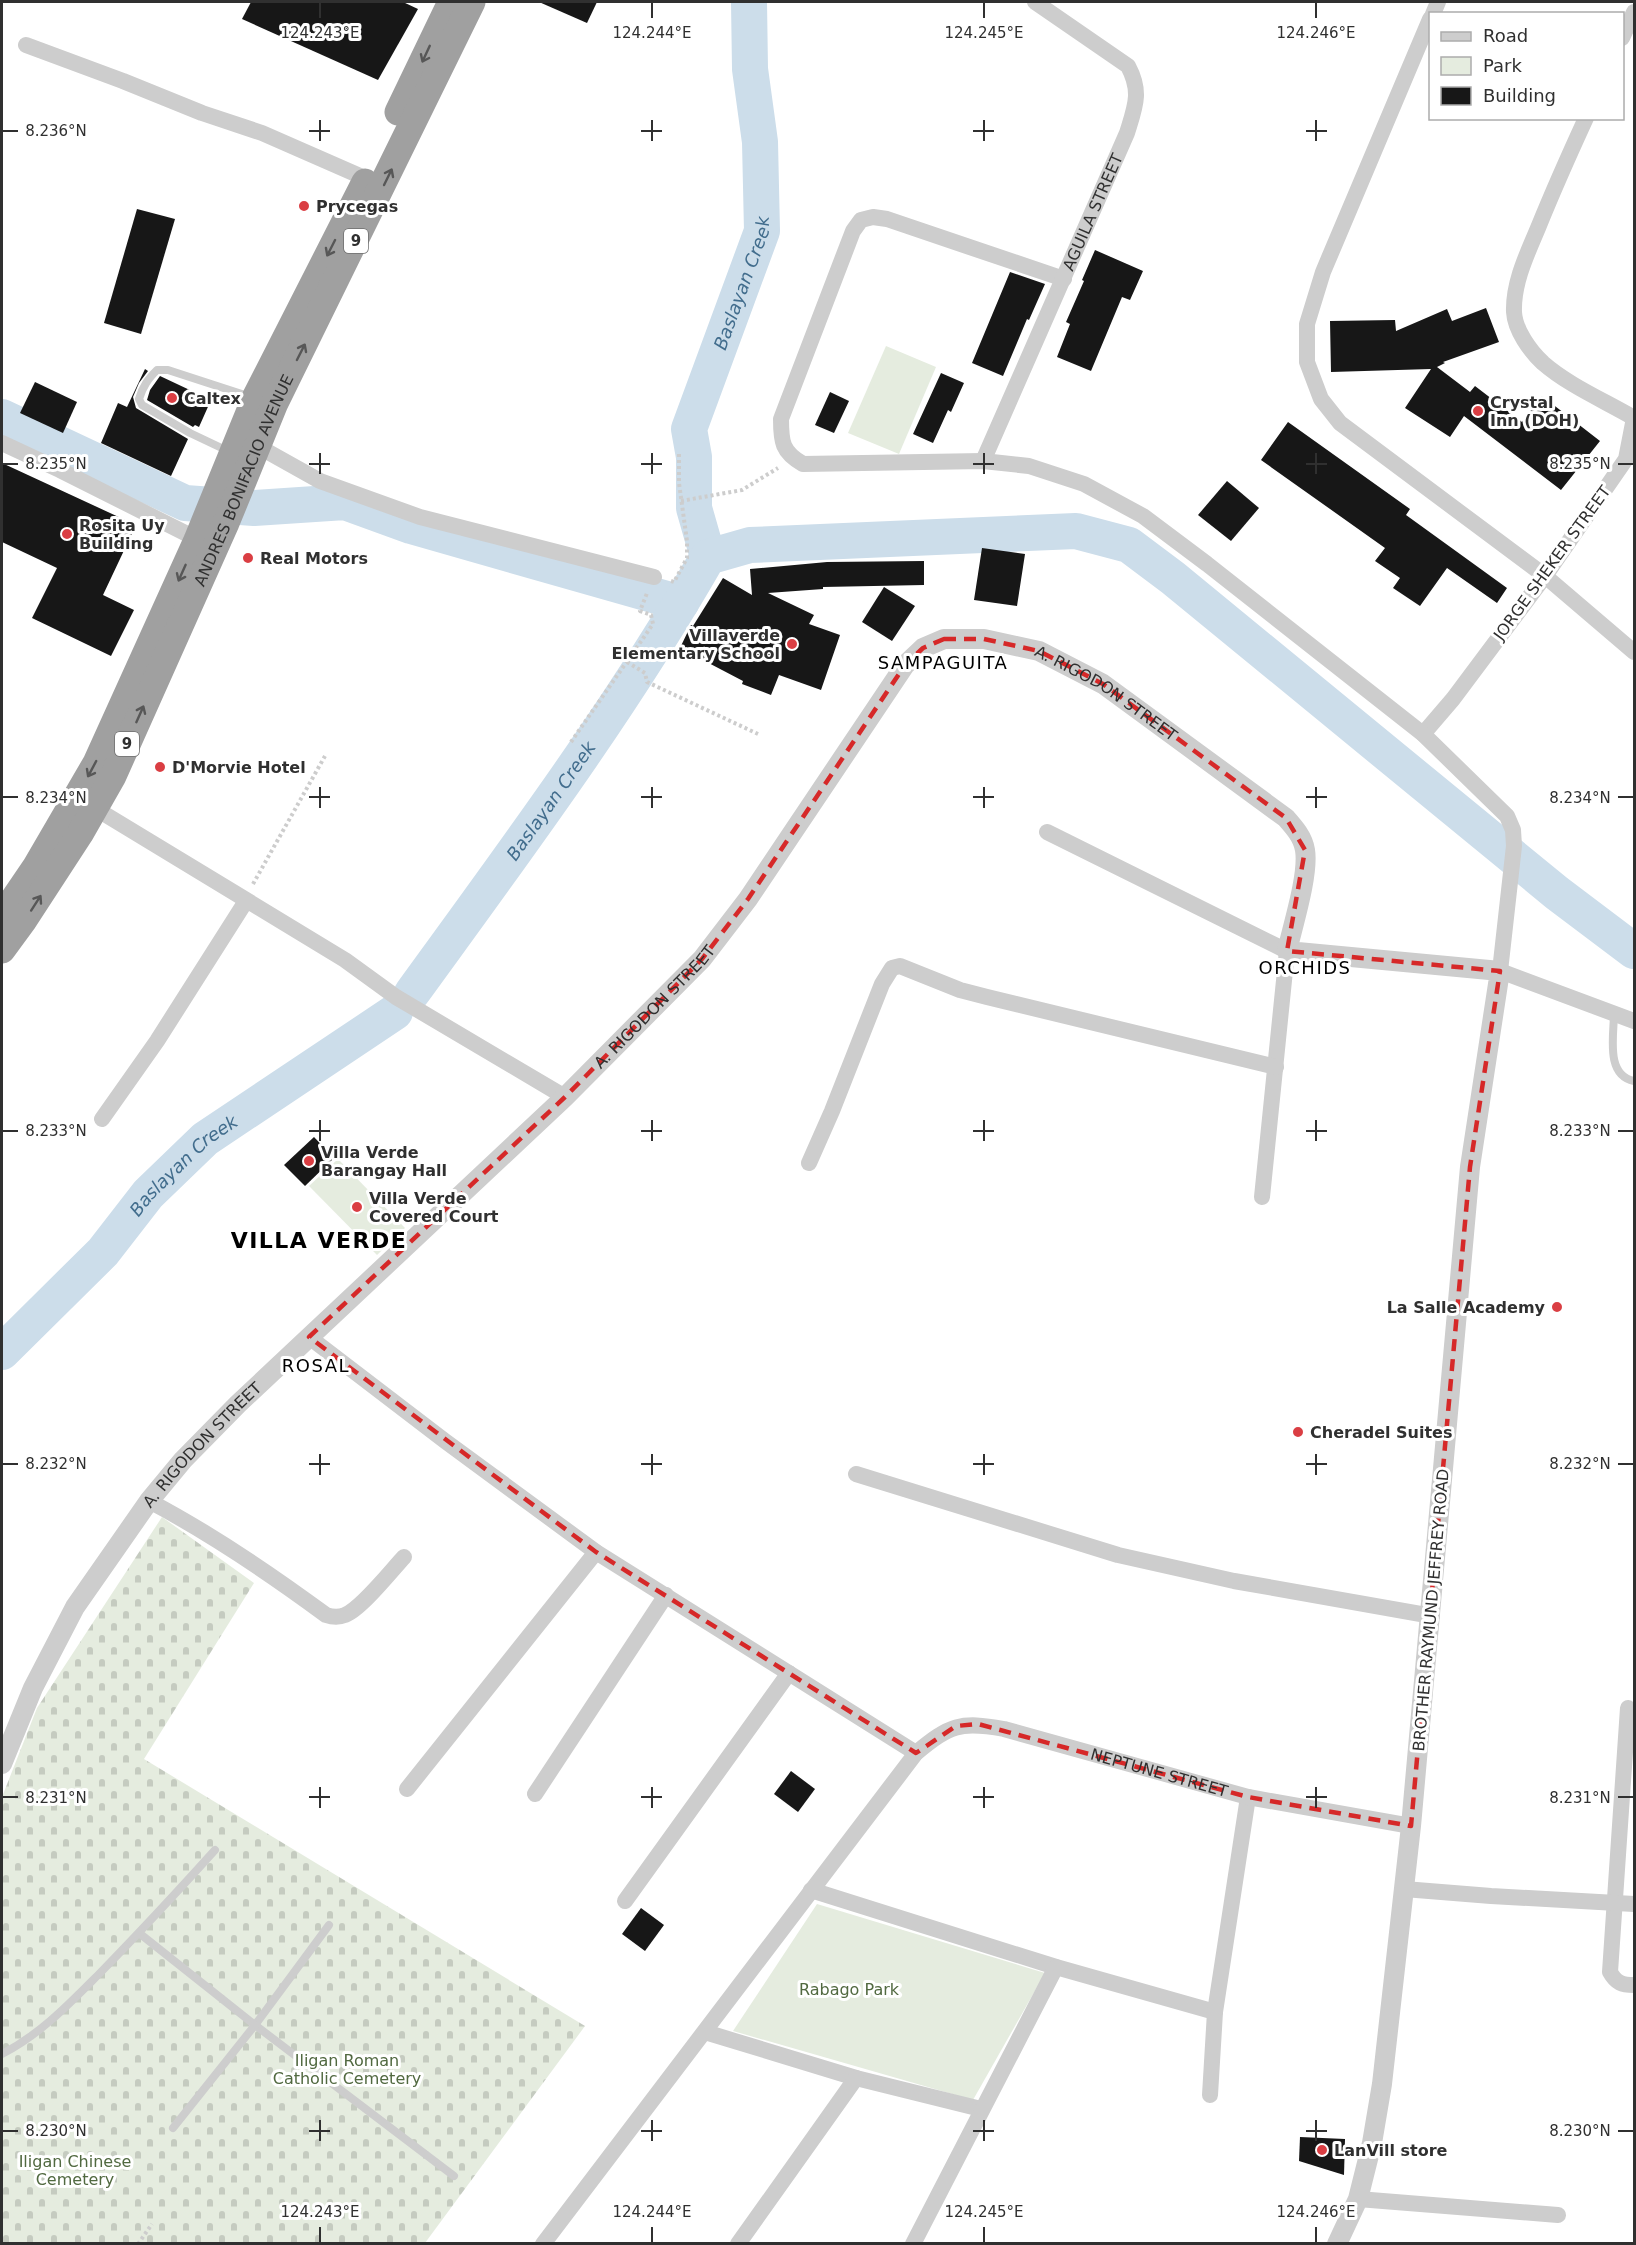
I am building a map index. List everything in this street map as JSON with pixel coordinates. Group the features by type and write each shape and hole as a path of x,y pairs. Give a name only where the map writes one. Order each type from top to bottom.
{"highway":[{"name":"ANDRES BONIFACIO AVENUE","path":"2,950 24,920 86,803 96,763 211,532 233,480 255,398 367,178 451,2"},
{"name":"ANDRES BONIFACIO AVENUE","path":"244,445 275,403 472,2"},
{"name":"ANDRES BONIFACIO AVENUE","path":"2,916 36,866 86,803"}],"street":[{"name":"AGUILA STREET","path":"983,461 1127,133 1135,105 1136,81 1128,66 1035,2"},
{"path":"1624,36 1635,12"},
{"path":"1429,24 1323,272 1307,324 1307,362 1321,399 1340,423 1545,576 1635,652"},
{"path":"26,45 262,133 367,178"},
{"name":"JORGE SHEKER STREET","path":"1423,734 1453,699 1545,576 1626,459 1633,442 1634,418 1580,388 1543,363 1524,340 1514,314 1517,286 1526,258 1585,120"},
{"path":"1064,279 887,219 873,217 861,220 853,231 781,419 781,437 788,455 803,464 983,461 1029,466 1084,484 1143,516 1423,734 1507,816 1513,830 1514,846 1500,971"},
{"path":"2,443 60,470 211,532"},
{"path":"244,445 320,481 420,517 652,581"},
{"name":"A. RIGODON STREET","path":"2,1764 33,1688 75,1607 149,1501 183,1460 238,1404 565,1097 702,959 748,899 905,665 922,648 944,639 984,639 1039,651 1103,684 1286,818 1297,831 1305,850 1304,875 1287,951"},
{"path":"86,803 345,960 396,997 565,1097"},
{"path":"1047,832 1287,951 1500,971 1635,1021"},
{"path":"102,1119 157,1041 246,901"},
{"path":"1262,1197 1287,951"},
{"path":"809,1163 882,984 892,968 900,966 960,990 1276,1067"},
{"name":"BROTHER RAYMUND JEFFREY ROAD","path":"1337,2244 1358,2199 1382,2084 1432,1616 1442,1471 1470,1167 1500,971"},
{"path":"309,1337 596,1552 916,1753"},
{"path":"856,1474 1118,1555 1245,1583 1432,1616"},
{"path":"149,1501 215,1538 326,1615 335,1617 345,1615 356,1608 404,1557"},
{"path":"407,1789 596,1552"},
{"path":"535,1794 666,1595"},
{"path":"625,1901 789,1673"},
{"path":"1628,1708 1628,1798 1615,1904 1610,1972 1615,1981 1625,1985 1635,1985"},
{"name":"NEPTUNE STREET","path":"543,2244 916,1753 939,1734 956,1726 978,1724 1004,1729 1248,1797 1411,1826"},
{"path":"1210,2095 1215,2012 1248,1797"},
{"path":"1404,1889 1635,1904"},
{"path":"811,1890 1056,1967 1215,2012"},
{"path":"913,2244 1056,1967"},
{"path":"705,2032 856,2078 981,2109"},
{"path":"738,2244 856,2078"},
{"path":"1358,2199 1557,2215"}],"lane":[{"path":"244,445 190,433 142,405 139,399 142,388 157,370 168,370 255,398"},
{"path":"1614,1013 1613,1053 1616,1068 1630,1080 1635,1081"},
{"path":"2,2054 49,2024 139,1933 215,1850"},
{"path":"173,2128 255,2025 329,1925"},
{"path":"139,1933 255,2025 454,2176"}],"path":[{"path":"674,582 687,558 684,501 679,483 679,452"},
{"path":"684,501 742,490 794,458"},
{"path":"572,742 654,624 651,615 640,611 652,581"},
{"path":"629,663 645,673 646,682 758,734"},
{"path":"246,901 259,870 282,834 325,756"},
{"path":"138,2244 152,2224"}],"highlighted area":[{"path":"944,639 984,639 1039,651 1103,684 1286,818 1305,850 1287,951 1500,971 1470,1167 1411,1826 1248,1797 978,1724 956,1726 916,1753 596,1552 309,1337 565,1097 702,959 748,899 905,665 923,648"}],"green space":[{"path":"886,346 936,367 899,454 848,433"},
{"name":"Villa Verde Covered Court","path":"338,1159 405,1228 377,1255 309,1186"},
{"name":"Iligan Roman Catholic Cemetery","path":"162,1517 254,1583 144,1759 585,2026 425,2243 2,2243 2,1797 37,1708"},
{"name":"Rabago Park","path":"817,1904 1045,1973 973,2100 733,2031"}],"building":[{"path":"251,2 403,2 418,9 378,80 242,19"},
{"path":"539,2 597,2 587,23"},
{"path":"137,209 175,219 141,334 104,323"},
{"path":"1095,250 1143,271 1130,300 1122,297 1091,371 1057,357 1070,324 1066,322"},
{"path":"1010,272 1045,284 1029,320 1027,319 1003,376 972,363"},
{"path":"1486,308 1499,342 1443,362 1445,363 1437,367 1470,392 1475,386 1522,422 1542,396 1600,441 1561,490 1464,416 1450,437 1405,408 1431,369 1331,372 1330,321 1395,320 1396,331 1447,309 1452,321"},
{"path":"145,369 148,371 133,397 136,408 188,439 171,476 101,443 118,403 127,407"},
{"path":"941,373 964,383 951,412 948,410 933,443 913,434"},
{"name":"Caltex","path":"160,376 211,400 199,427 195,425 193,427 147,400 150,390"},
{"path":"35,382 77,402 63,433 20,413"},
{"path":"830,392 849,401 834,433 815,425"},
{"path":"1288,422 1410,509 1406,515 1507,588 1497,603 1447,568 1420,606 1393,588 1400,578 1375,561 1385,548 1261,460"},
{"name":"Rosita Uy Building","path":"2,463 136,525 103,595 134,610 111,656 32,618 57,568 2,542"},
{"path":"1227,481 1259,508 1231,541 1198,515"},
{"path":"982,548 1025,554 1017,606 974,600"},
{"path":"924,561 924,585 823,587 823,589 768,593 814,615 809,624 840,635 821,690 779,675 771,695 742,684 743,681 680,648 691,625 693,626 723,578 752,595 750,569 827,562"},
{"path":"884,587 915,606 892,641 862,622"},
{"name":"Villa Verde Barangay Hall","path":"314,1137 334,1158 305,1186 284,1165"},
{"path":"791,1771 815,1789 798,1812 774,1794"},
{"path":"641,1908 664,1925 645,1951 622,1934"},
{"name":"LanVill store","path":"1300,2137 1345,2139 1344,2175 1299,2161"}],"waterway":[{"name":"Baslayan Creek","path":"708,557 694,508 694,457 689,429 762,231 760,142 750,69 749,2"},
{"path":"2,417 185,503 254,508 345,502 411,526 681,603"},
{"path":"412,993 528,833 603,724 675,614 708,557 750,545 1076,531 1129,545 1173,578 1557,893 1634,951"},
{"name":"Baslayan Creek","path":"2,1352 103,1252 148,1194 205,1139 395,1012"}],"place":[{"name":"Prycegas","path":"304,206"},
{"name":"Caltex","path":"172,398"},
{"name":"Crystal Inn (DOH)","path":"1478,411"},
{"name":"Rosita Uy Building","path":"67,534"},
{"name":"Real Motors","path":"248,558"},
{"name":"Villaverde Elementary School","path":"792,644"},
{"name":"D'Morvie Hotel","path":"160,767"},
{"name":"Villa Verde Barangay Hall","path":"309,1161"},
{"name":"Villa Verde Covered Court","path":"357,1207"},
{"name":"La Salle Academy","path":"1557,1307"},
{"name":"Cheradel Suites","path":"1298,1432"},
{"name":"LanVill store","path":"1322,2150"}],"district":[{"name":"SAMPAGUITA","path":"943,662"},
{"name":"ORCHIDS","path":"1305,967"},
{"name":"VILLA VERDE","path":"319,1240"},
{"name":"ROSAL","path":"316,1365"}],"park label":[{"name":"Iligan Chinese Cemetery","path":"75,2170"}]}
